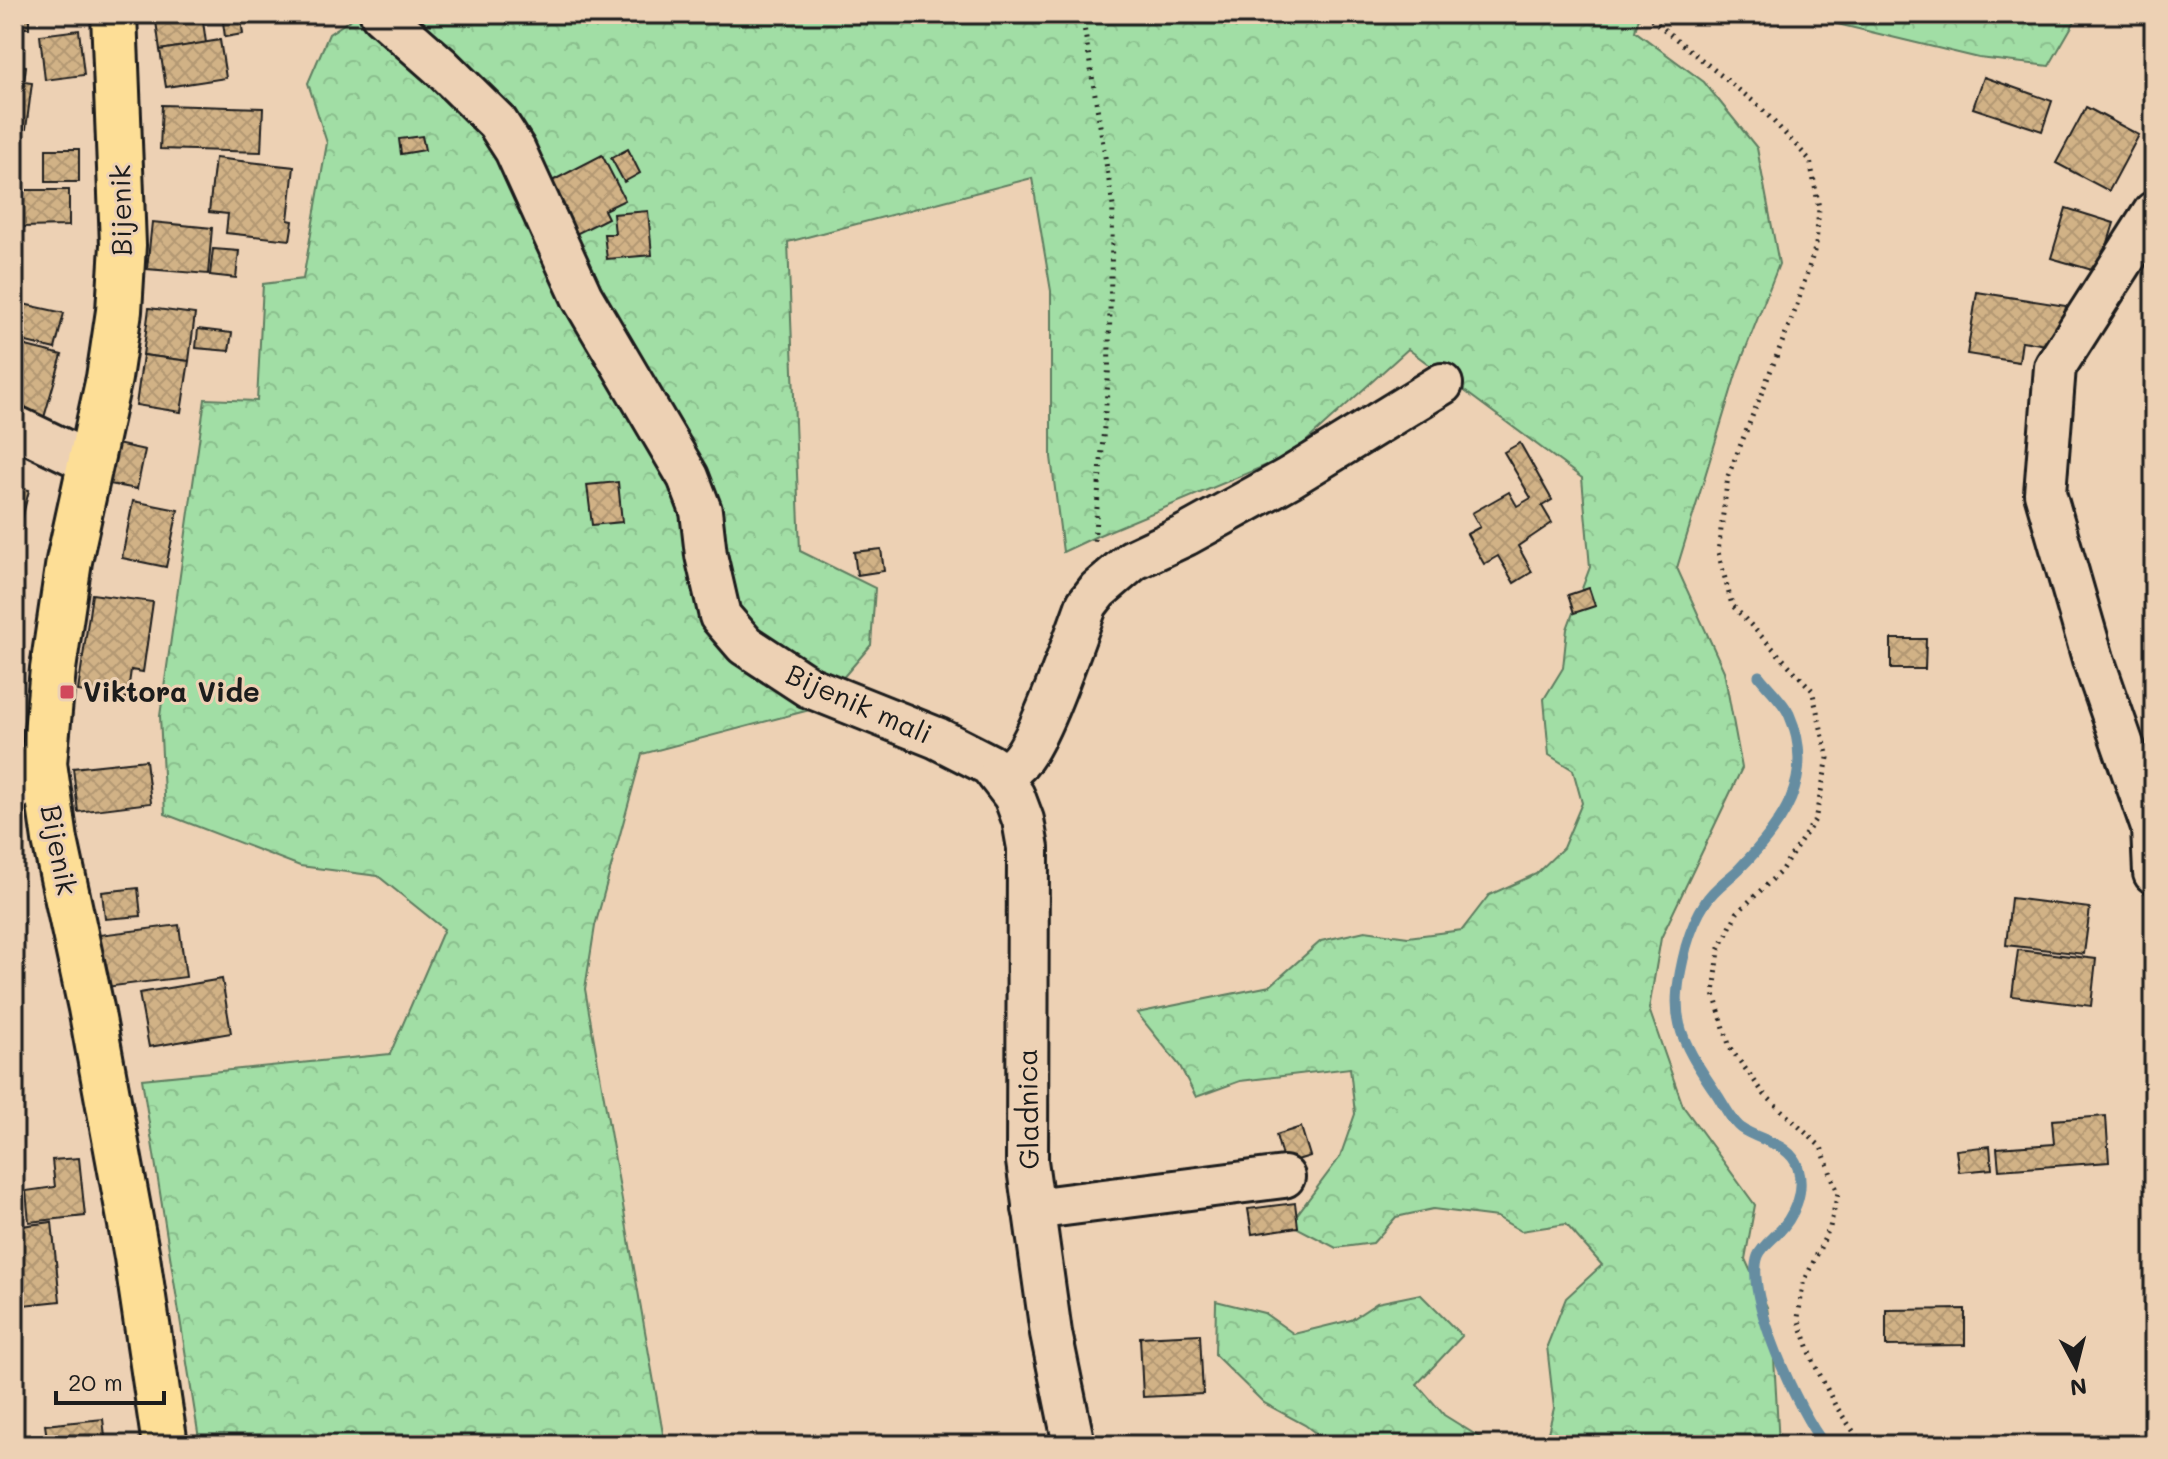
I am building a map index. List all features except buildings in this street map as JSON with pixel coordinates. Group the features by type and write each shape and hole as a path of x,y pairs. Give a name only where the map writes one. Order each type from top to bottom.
{"main road":[{"name":"Bijenik","path":"114,14 122,258 117,325 29,777 55,840 91,1008 134,1242 165,1445"}],"street":[{"name":"Bijenik mali","path":"381,14 497,122 515,150 582,297 688,477 701,511 706,555 720,616 745,645 809,687 937,738 990,765 999,776"},
{"path":"2154,212 2055,367 2045,493 2093,659 2152,828 2154,873"},
{"path":"999,776 1017,765 1027,749 1044,717 1087,604 1098,590 1133,560 1186,535 1289,478 1442,384"},
{"path":"14,426 91,463"},
{"name":"Gladnica","path":"999,776 1014,796 1023,820 1028,848 1027,1161 1053,1346 1074,1445"},
{"path":"1033,1209 1284,1177"}],"path":[{"path":"1082,14 1113,206 1108,381 1093,551 1098,590"},
{"path":"1645,14 1759,106 1810,160 1819,208 1816,245 1796,308 1728,476 1718,552 1732,605 1812,690 1828,758 1815,820 1780,872 1737,913 1719,950 1714,994 1730,1048 1765,1095 1821,1147 1838,1193 1830,1227 1803,1284 1798,1318 1814,1363 1835,1405 1863,1445"}],"green space":[{"path":"359,14 1640,14 1635,31 1704,82 1757,148 1779,264 1737,371 1677,568 1724,671 1742,768 1661,938 1649,1009 1683,1106 1755,1205 1745,1259 1767,1307 1774,1358 1779,1445 1545,1445 1554,1408 1547,1346 1566,1298 1602,1265 1566,1224 1521,1231 1497,1217 1433,1209 1396,1217 1373,1243 1336,1248 1290,1224 1340,1157 1355,1114 1350,1068 1240,1081 1196,1097 1180,1066 1137,1013 1270,986 1321,941 1365,931 1408,937 1462,930 1489,895 1536,874 1563,848 1582,803 1573,770 1549,755 1544,699 1563,668 1567,629 1590,567 1582,478 1408,349 1291,455 1063,552 1051,457 1051,291 1032,178 788,242 800,551 875,588 871,645 817,708 642,754 595,926 585,989 665,1445 200,1445 142,1079 390,1054 444,929 378,876 300,866 165,814 160,716 205,399 257,401 263,284 303,279 327,143 308,83 329,34"},
{"path":"1796,14 2079,14 2049,66 1979,58"},
{"path":"1420,1294 1462,1336 1417,1384 1444,1415 1492,1445 1331,1445 1305,1425 1264,1403 1215,1355 1216,1301 1264,1313 1294,1334 1351,1320 1377,1303"}],"waterway":[{"path":"1759,676 1789,714 1797,737 1797,780 1791,799 1769,835 1739,869 1712,893 1699,913 1686,947 1677,1009 1692,1056 1734,1121 1741,1128 1789,1153 1798,1168 1799,1195 1793,1212 1759,1253 1756,1274 1759,1297 1776,1353 1802,1408 1825,1445"}],"place":[{"name":"Viktora Vide","path":"67,692"}]}
